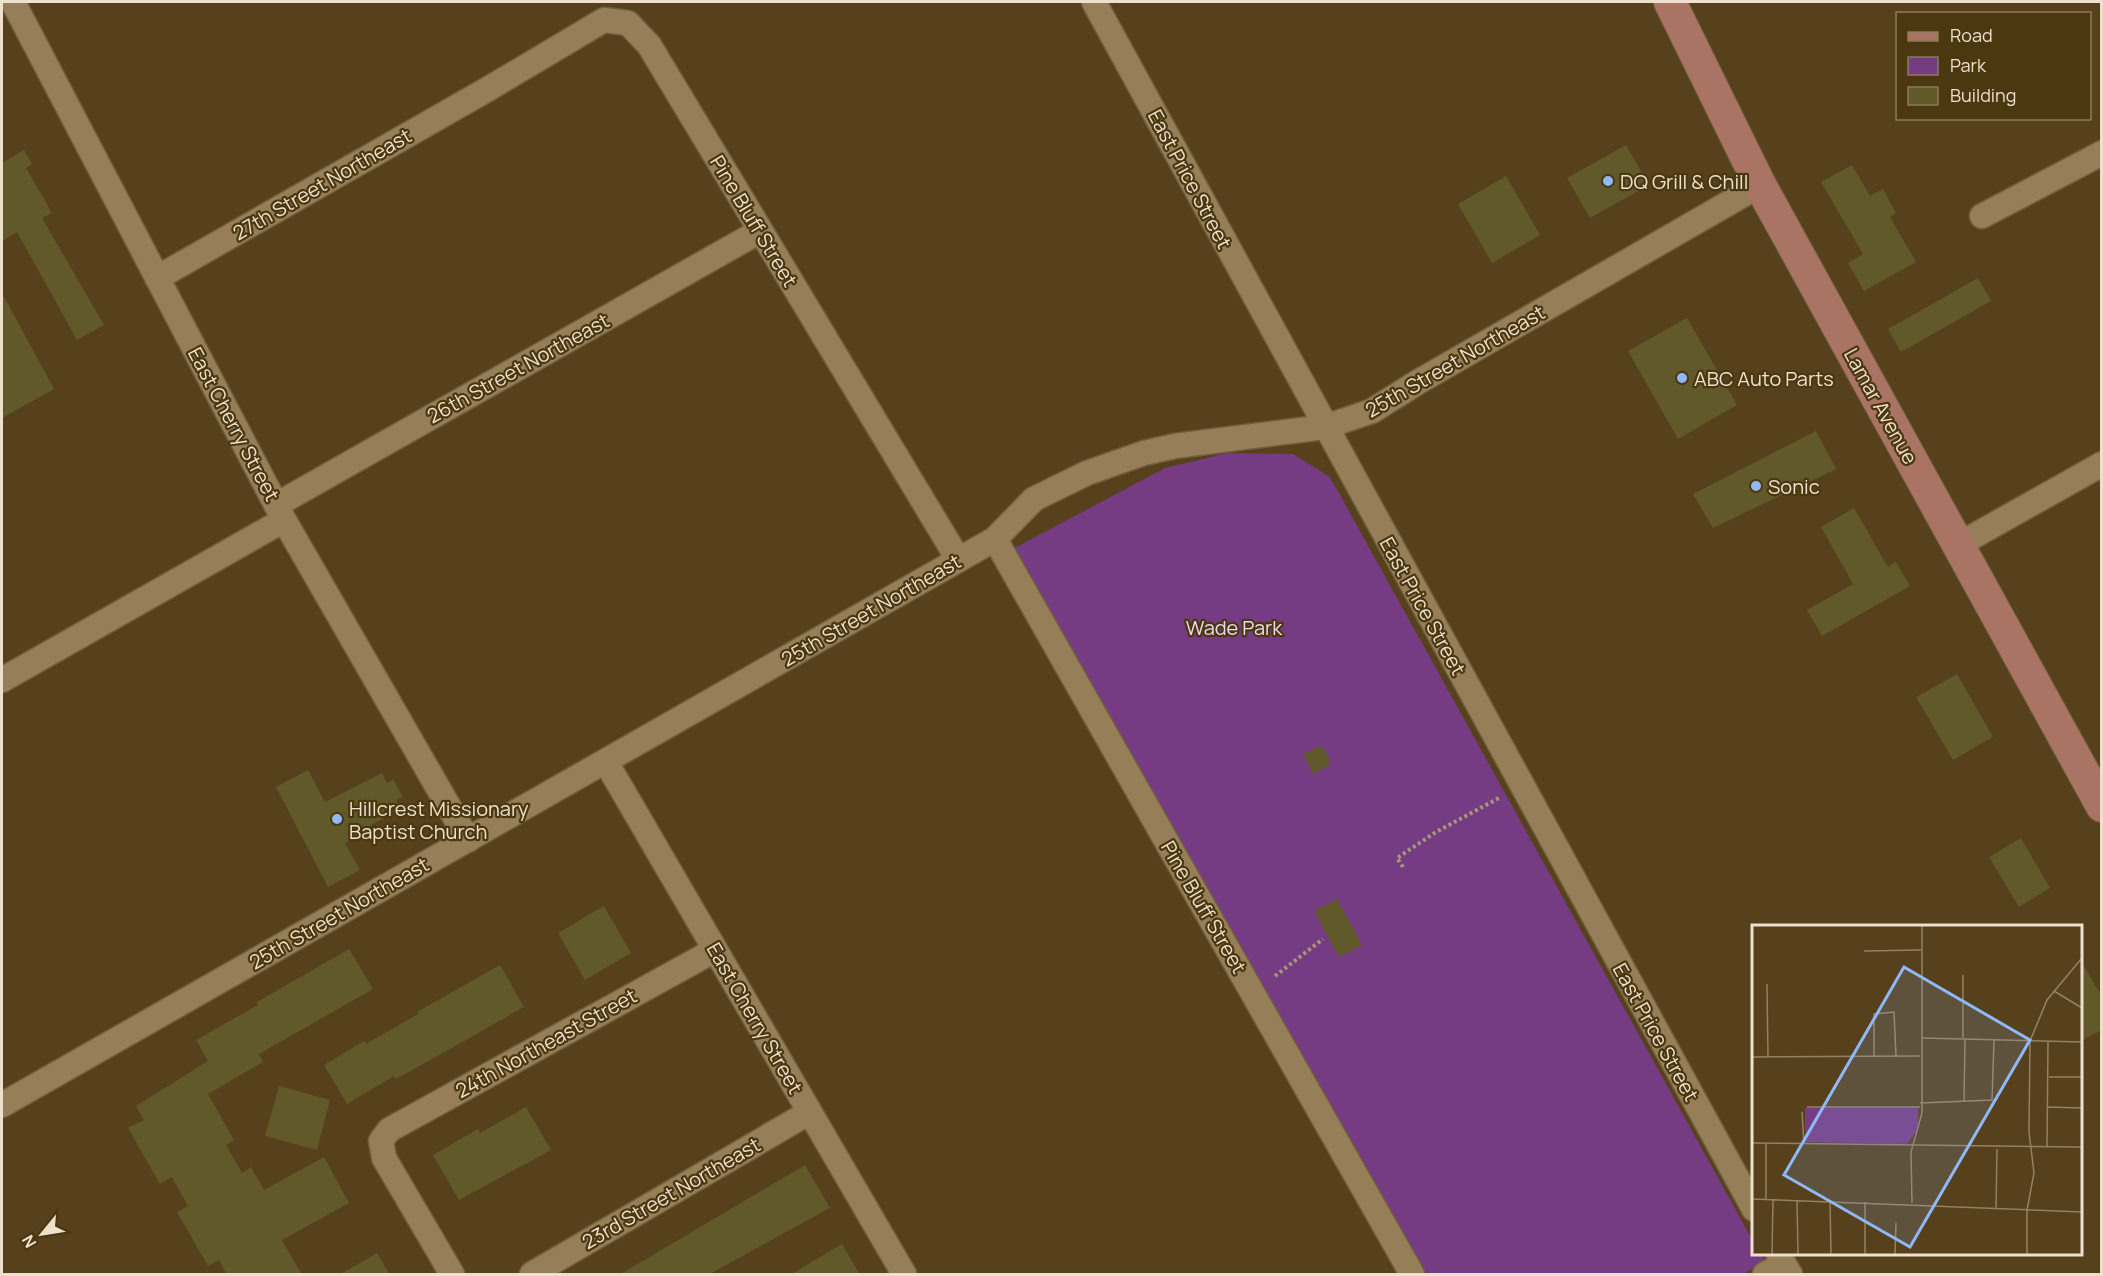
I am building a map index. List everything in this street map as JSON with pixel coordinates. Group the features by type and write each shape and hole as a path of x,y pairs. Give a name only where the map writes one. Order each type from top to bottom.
{"main road":[{"name":"Lamar Avenue","path":"1670,2 1760,185 2102,806"}],"street":[{"name":"East Cherry Street","path":"13,2 280,512 468,840"},
{"name":"East Price Street","path":"1094,2 1752,1205"},
{"name":"Pine Bluff Street","path":"488,89 604,20 628,23 649,45 958,559"},
{"name":"27th Street Northeast","path":"157,278 488,89"},
{"path":"1982,216 2102,153"},
{"name":"25th Street Northeast","path":"2,1105 995,539 1034,499 1087,473 1144,453 1174,446 1325,427 1372,411 1418,382 1760,185"},
{"name":"26th Street Northeast","path":"2,680 280,512 760,231"},
{"path":"1958,545 2102,464"},
{"name":"Pine Bluff Street","path":"995,539 1412,1275"},
{"name":"East Cherry Street","path":"606,762 904,1275"},
{"name":"24th Northeast Street","path":"452,1275 384,1158 381,1141 389,1130 716,950"},
{"name":"23rd Street Northeast","path":"532,1275 810,1112"}],"path":[{"path":"1403,867 1397,858 1436,832 1500,798"},
{"path":"1275,975 1323,939"}],"green space":[{"name":"Wade Park","path":"1228,453 1293,454 1330,477 1752,1239 1752,1255 1762,1255 1765,1261 1743,1274 1427,1274 1009,551 1165,468"}],"building":[{"name":"DQ Grill & Chill","path":"1626,145 1649,185 1590,218 1567,178"},
{"path":"24,150 32,164 26,168 52,213 42,218 104,325 77,340 17,232 2,241 2,163"},
{"path":"1852,165 1870,196 1883,189 1896,213 1890,217 1916,262 1864,291 1848,263 1863,254 1821,182"},
{"path":"1506,176 1540,235 1492,263 1458,204"},
{"path":"1978,278 1991,301 1901,352 1888,329"},
{"path":"2,293 54,389 2,418"},
{"name":"ABC Auto Parts","path":"1687,318 1737,405 1678,439 1628,351"},
{"name":"Sonic","path":"1816,431 1836,469 1713,528 1693,494"},
{"path":"1854,508 1888,567 1896,562 1910,586 1822,636 1807,610 1853,584 1821,527"},
{"path":"1957,674 1993,737 1953,760 1916,697"},
{"path":"1322,745 1331,764 1313,774 1303,754"},
{"name":"Hillcrest Missionary Baptist Church","path":"308,770 325,802 382,773 387,783 393,779 403,797 396,800 401,809 362,830 363,833 345,843 360,870 328,887 276,787"},
{"path":"2021,838 2050,888 2019,907 1989,857"},
{"path":"1337,899 1362,945 1339,957 1314,911"},
{"path":"604,906 631,953 585,980 558,933"},
{"path":"349,949 373,989 259,1054 263,1062 208,1094 234,1140 226,1145 242,1173 251,1167 264,1190 324,1157 349,1203 282,1240 302,1275 227,1275 219,1260 208,1266 177,1212 188,1206 172,1177 160,1184 128,1128 144,1120 136,1106 208,1061 196,1040"},
{"path":"2082,962 2102,997 2102,1030 2082,1040"},
{"path":"500,965 524,1007 396,1079 394,1076 347,1104 324,1065 364,1041 366,1044"},
{"path":"279,1086 330,1100 317,1150 265,1136"},
{"path":"526,1107 551,1150 459,1200 433,1155 478,1129 480,1133"},
{"path":"805,1165 830,1208 708,1275 619,1275"},
{"path":"842,1244 860,1275 790,1275"},
{"path":"377,1253 390,1275 339,1275"}],"place":[{"name":"DQ Grill & Chill","path":"1608,181"},
{"name":"ABC Auto Parts","path":"1682,378"},
{"name":"Sonic","path":"1756,486"},
{"name":"Hillcrest Missionary Baptist Church","path":"337,819"}]}
